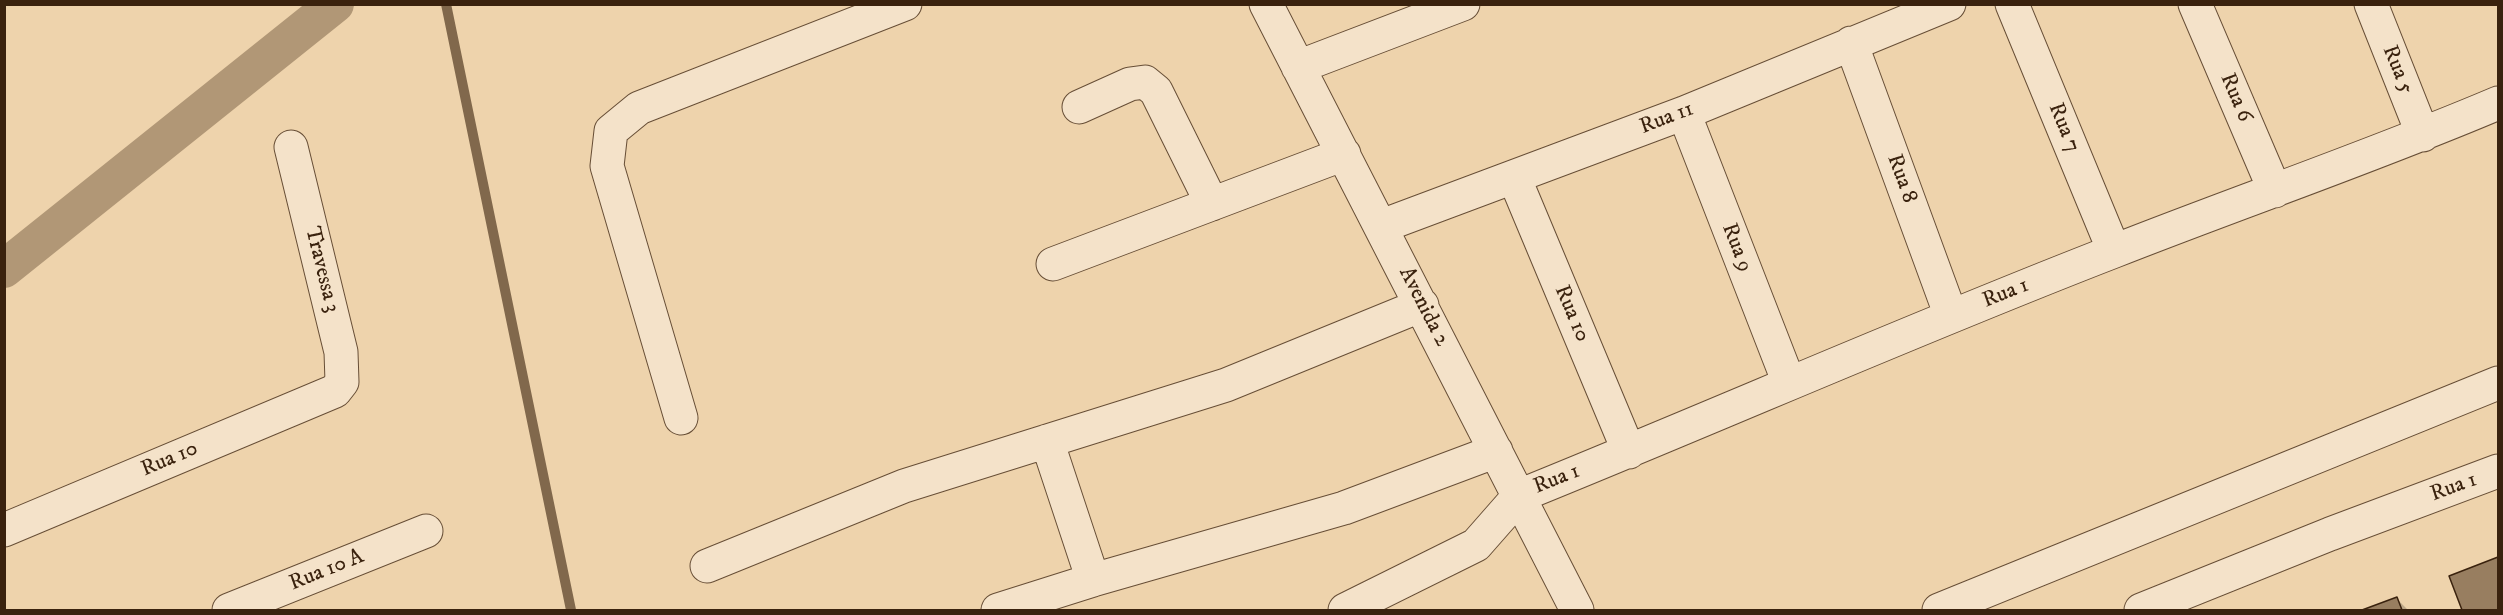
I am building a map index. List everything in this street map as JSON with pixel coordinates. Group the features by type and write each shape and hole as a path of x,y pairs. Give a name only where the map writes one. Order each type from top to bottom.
{"street":[{"path":"681,417 607,166 610,131 639,108 904,4"},
{"name":"Avenida 2","path":"1266,4 1382,226 1577,610"},
{"path":"1298,67 1411,13 1463,4"},
{"name":"Rua 11","path":"1382,226 1684,113 1949,4"},
{"name":"Rua 7","path":"2012,4 2114,251"},
{"name":"Rua 6","path":"2195,4 2275,191"},
{"name":"Rua 5","path":"2371,4 2423,135"},
{"name":"Rua 8","path":"1851,43 1951,316"},
{"path":"1079,106 1130,84 1145,82 1156,91 1212,204"},
{"name":"Rua 1","path":"1519,495 1629,452 1951,316 2114,251 2423,135 2499,103"},
{"name":"Rua 9","path":"1684,113 1789,383"},
{"name":"Travessa 3","path":"291,147 341,352 342,382 335,391"},
{"path":"1053,264 1344,154"},
{"name":"Rua 10","path":"1514,177 1629,452"},
{"path":"708,566 904,486 1226,385 1422,305"},
{"path":"1939,610 2499,383"},
{"name":"Rua 10","path":"4,530 335,391"},
{"path":"1047,441 1093,580"},
{"path":"998,610 1093,580 1344,508 1496,451"},
{"name":"Rua 1","path":"2141,610 2330,534 2499,471"},
{"path":"1345,610 1476,545 1519,495"},
{"name":"Rua 10 A","path":"229,610 426,531"}],"building":[{"path":"2498,557 2498,610 2462,610 2449,576"},
{"path":"2397,597 2402,610 2362,610"}],"waterway":[{"path":"4,269 335,4"},
{"path":"446,4 571,610"}]}
